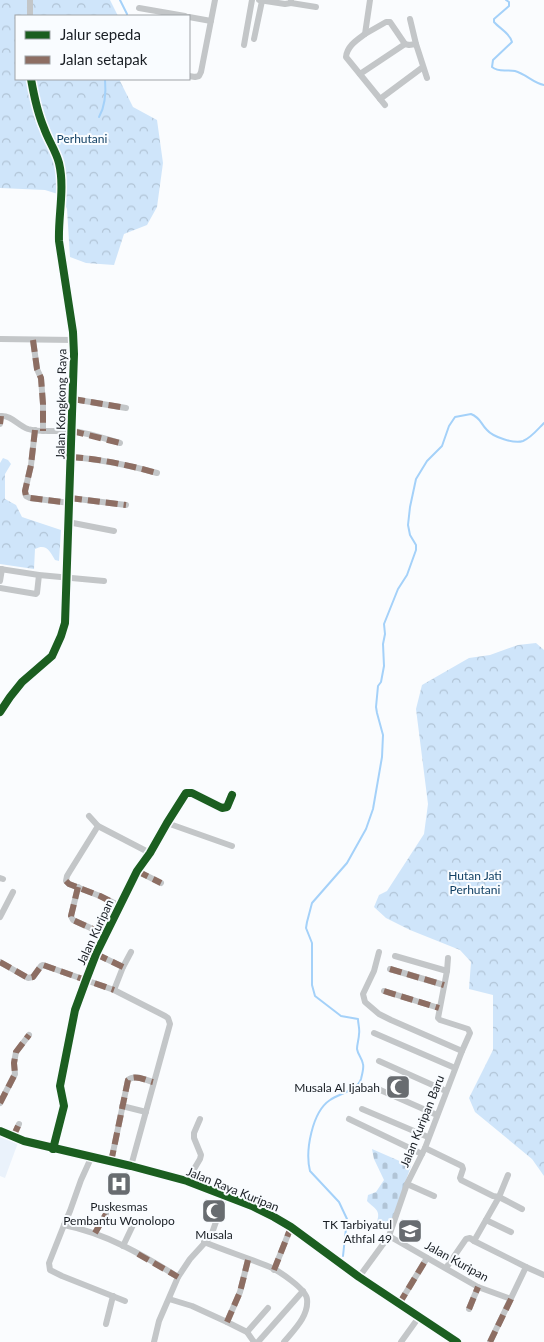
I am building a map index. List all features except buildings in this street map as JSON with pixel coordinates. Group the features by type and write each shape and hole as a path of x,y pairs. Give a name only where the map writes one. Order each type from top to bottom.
{"street":[{"path":"30,0 30,15"},
{"path":"190,76 199,76 201,72 215,0"},
{"path":"244,46 252,0"},
{"path":"254,39 260,0 284,4 291,1 316,7"},
{"path":"366,34 370,0"},
{"path":"139,8 176,15"},
{"path":"190,18 211,21"},
{"path":"410,19 427,78"},
{"path":"385,105 346,57 346,53 350,46 366,34 388,22 392,24 404,44"},
{"path":"360,74 404,44 416,44"},
{"path":"380,99 423,67"},
{"name":"Jalan Kongkong Raya","path":"0,712 22,682 52,656 65,623 74,340 58,241 61,191 59,163 34,100 30,80"},
{"path":"0,339 74,340"},
{"path":"33,340 37,369 41,378 43,431"},
{"path":"73,399 126,408"},
{"path":"0,424 1,416 5,416 24,428 43,431 72,431 120,443"},
{"path":"35,430 31,465 25,491 26,496 30,498 126,505"},
{"path":"71,457 99,459 157,473"},
{"path":"68,522 114,531"},
{"path":"0,582 1,569 39,575 104,581"},
{"path":"0,588 36,594 39,575"},
{"name":"Jalan Kuripan","path":"53,1149 64,1106 60,1086 75,1010 96,954 137,871 186,793 192,793 222,808 227,807 232,795"},
{"path":"89,816 98,826 150,853"},
{"path":"167,824 232,846"},
{"path":"98,826 67,876 66,882 120,906"},
{"path":"137,871 161,883"},
{"path":"78,887 72,916 73,920 106,935"},
{"path":"0,916 13,892"},
{"path":"114,990 131,952"},
{"path":"379,952 374,971 363,994 365,1002 379,1014 390,1020 462,1051"},
{"path":"96,954 123,967"},
{"path":"395,956 447,971"},
{"path":"384,991 439,1008 448,958"},
{"path":"0,962 28,978 33,977 43,965 114,990 165,1016 169,1020 170,1024 131,1166"},
{"path":"390,969 444,985"},
{"name":"Jalan Kuripan Baru","path":"359,1278 389,1236 470,1031 440,1020 438,1016 439,1008"},
{"path":"374,1033 455,1068"},
{"path":"0,1103 15,1074 16,1052 29,1034"},
{"path":"378,1061 446,1091"},
{"path":"111,1162 128,1080 130,1078 137,1078 153,1082"},
{"path":"378,1089 437,1116"},
{"path":"122,1106 146,1112"},
{"path":"362,1109 428,1137"},
{"path":"187,1181 200,1160 201,1155 194,1138 194,1133 200,1119"},
{"path":"349,1119 462,1166 461,1180 522,1209"},
{"path":"14,1137 19,1124"},
{"name":"Jalan Raya Kuripan","path":"0,1131 24,1141 53,1149 131,1166 187,1181 252,1206 291,1227 359,1278 457,1342"},
{"path":"91,1158 49,1264 50,1270 125,1301"},
{"path":"474,1241 499,1197 508,1175"},
{"path":"408,1184 434,1196"},
{"path":"154,1342 159,1321 178,1277 190,1259 211,1236 225,1196"},
{"path":"96,1233 106,1214"},
{"path":"486,1220 511,1232"},
{"path":"123,1246 134,1223"},
{"path":"64,1224 96,1233 178,1277"},
{"path":"274,1270 291,1227"},
{"name":"Jalan Kuripan","path":"389,1236 478,1287 511,1299"},
{"path":"446,1268 466,1239 470,1238 544,1275"},
{"path":"204,1242 274,1270 303,1291 307,1297 306,1310 298,1325 284,1342"},
{"path":"398,1304 428,1258"},
{"path":"227,1322 238,1298 248,1260"},
{"path":"490,1342 526,1267"},
{"path":"469,1309 478,1287"},
{"path":"169,1299 192,1306 227,1322 246,1332 256,1342 303,1291"},
{"path":"106,1324 113,1296"},
{"path":"246,1332 268,1308"},
{"path":"401,1342 419,1317"}],"shaded area":[{"path":"0,1133 19,1140 5,1178 0,1176"}],"green space":[{"name":"Perhutani","path":"0,0 110,0 118,15 15,15 15,80 120,80 133,107 157,120 163,163 157,207 147,225 124,234 114,265 86,263 70,257 67,209 61,195 45,190 0,188"},
{"path":"3,458 11,464 5,474 5,499 16,505 22,517 61,530 59,561 55,560 45,547 39,547 35,549 34,569 0,564 0,463"},
{"name":"Hutan Jati Perhutani","path":"536,643 544,650 544,1176 532,1159 475,1112 469,1098 493,1050 493,995 469,989 471,962 460,950 386,918 374,907 379,895 387,891 424,834 428,804 416,709 422,685 469,658 490,655 518,645"},
{"path":"372,1149 411,1166 389,1228 377,1222 378,1212 367,1201 368,1195 376,1192 384,1180 374,1159"}],"waterway":[{"path":"120,0 127,15"},
{"path":"506,0 509,2 509,6 494,19 494,22 507,34 512,42 493,60 492,67 500,70 515,71 544,85"},
{"path":"99,117 104,103 105,80"},
{"path":"343,1256 347,1219 339,1202 310,1171 308,1153 314,1122 324,1106 330,1100 356,1086 361,1079 363,1066 357,1049 358,1019 341,1016 315,996 312,985 312,943 306,928 307,922 312,903 347,863 366,829 373,809 382,757 383,735 376,707 378,686 381,682 384,666 384,624 398,589 407,575 416,550 416,545 410,535 408,525 416,479 427,461 442,446 449,426 455,417 471,414 479,419 490,433 514,442 526,440 544,423"}],"marked path":[{"path":"33,340 37,369 41,378 43,431"},
{"path":"73,399 126,408"},
{"path":"0,424 1,416"},
{"path":"35,430 31,465 25,491 26,496 70,503"},
{"path":"72,431 120,443"},
{"path":"71,457 93,459 157,473"},
{"path":"70,498 126,505"},
{"path":"137,871 161,883"},
{"path":"66,881 120,906"},
{"path":"78,887 71,916 73,920 106,935"},
{"path":"96,954 123,967"},
{"path":"0,962 28,978 33,977 43,965 114,990"},
{"path":"390,969 444,985"},
{"path":"384,991 439,1008"},
{"path":"0,1103 15,1074 16,1052 29,1035"},
{"path":"111,1162 128,1080 137,1077 153,1082"},
{"path":"13,1137 19,1124"},
{"path":"95,1233 106,1214"},
{"path":"274,1270 291,1227"},
{"path":"138,1254 178,1277"},
{"path":"399,1304 427,1258"},
{"path":"227,1322 240,1292 248,1260"},
{"path":"469,1309 478,1287"},
{"path":"490,1342 511,1299"}],"cycle path":[{"path":"0,712 22,682 52,656 65,623 74,354 73,332 59,241 61,173 58,159 39,116 31,80"},
{"path":"53,1149 64,1106 60,1086 75,1010 96,954 137,871 186,793 192,793 222,808 227,807 232,795"},
{"path":"0,1131 24,1141 187,1181 252,1206 291,1227 359,1277 457,1342"}],"place":[{"name":"Musala Al Ijabah","path":"398,1087"},
{"name":"Puskesmas Pembantu Wonolopo","path":"119,1184"},
{"name":"Musala","path":"214,1211"},
{"name":"TK Tarbiyatul Athfal 49","path":"410,1231"}]}
